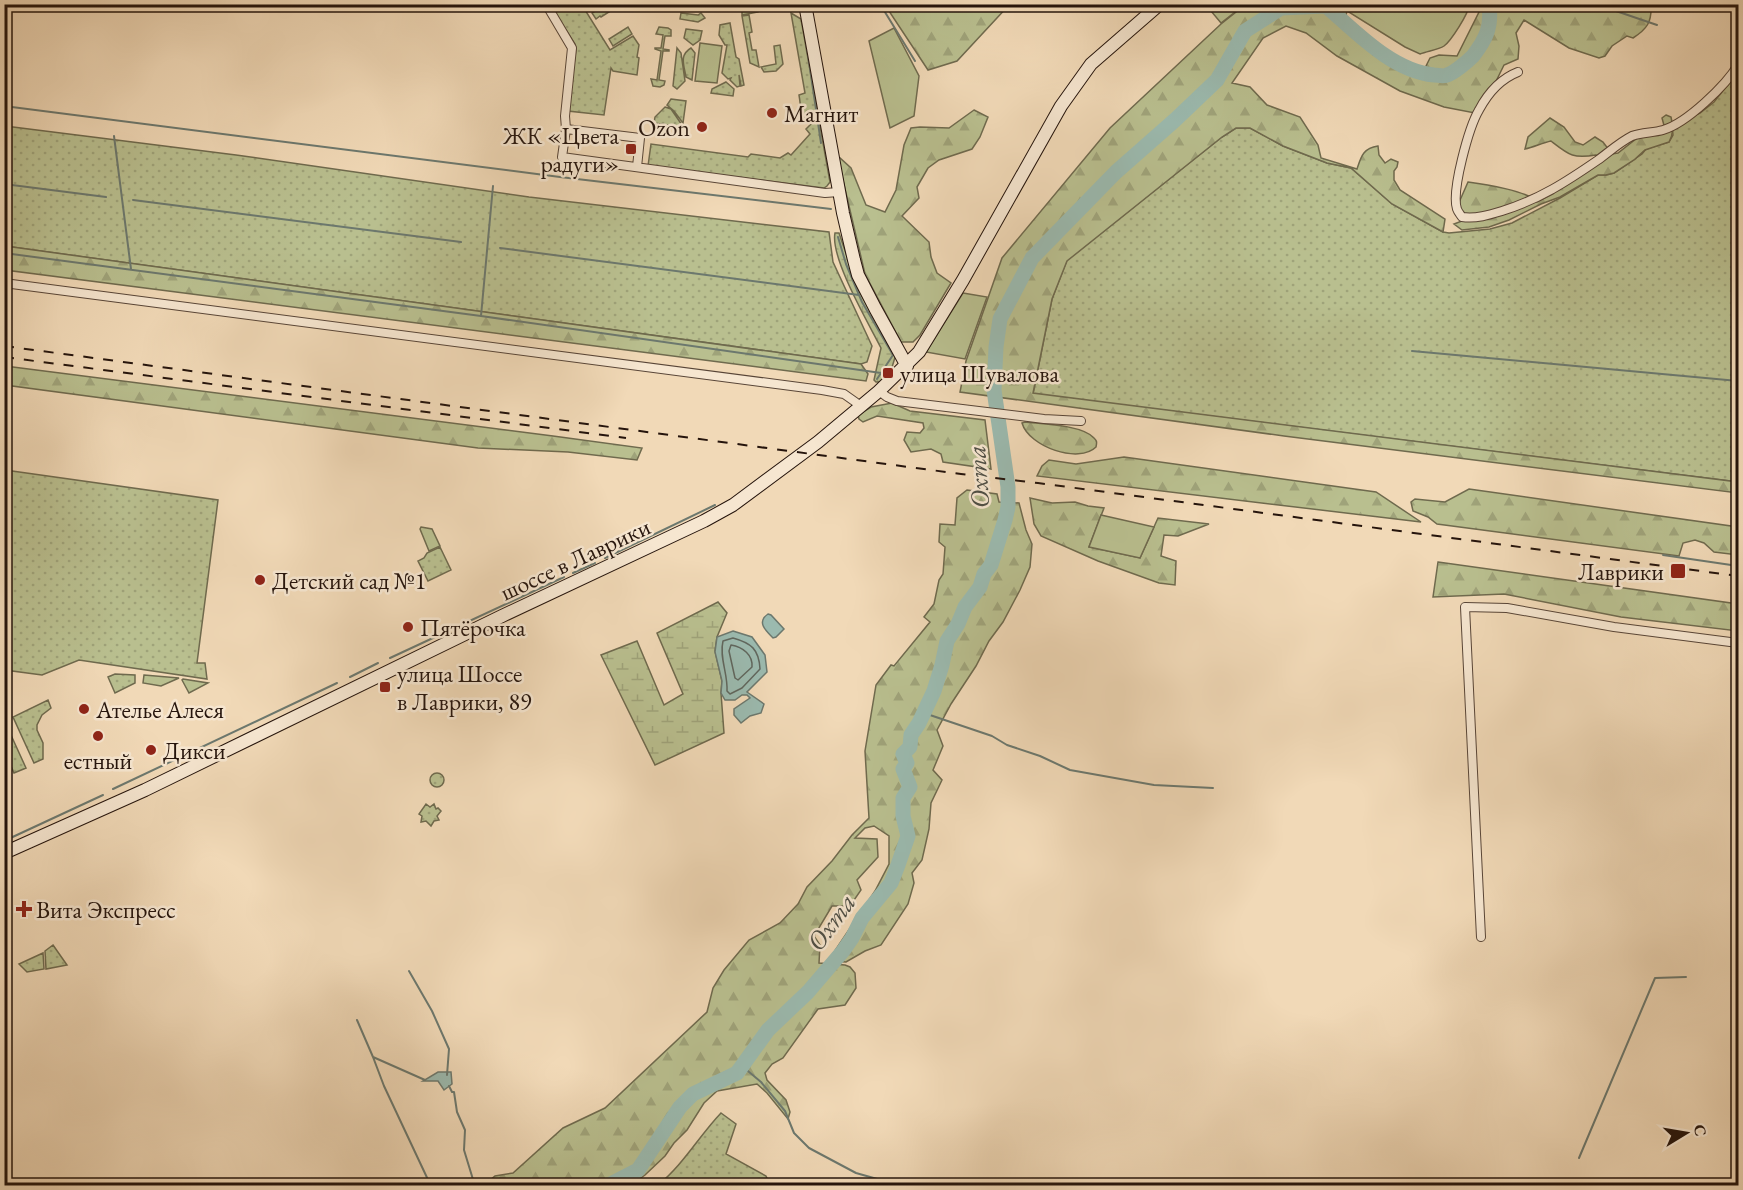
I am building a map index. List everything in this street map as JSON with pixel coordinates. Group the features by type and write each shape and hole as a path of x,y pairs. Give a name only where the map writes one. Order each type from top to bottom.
{"street":[{"path":"546,4 572,48 562,157 825,193 838,192"},
{"path":"805,4 838,192 858,275 907,366"},
{"name":"шоссе в Лаврики","path":"4,853 145,790 502,616 704,522 733,505 818,442 879,392 920,352 1060,106 1091,64 1160,4"},
{"path":"1518,72 1505,77 1477,112 1465,148 1457,184 1457,211 1462,217 1489,215 1530,201 1551,191 1633,136 1664,130 1698,109 1721,88 1738,65"},
{"path":"566,129 640,138 637,167"},
{"path":"4,284 822,390 844,394 861,406"},
{"path":"879,392 897,401 1044,419 1080,421"},
{"path":"1481,937 1465,607 1507,608 1614,627 1738,643"}],"green space":[{"path":"550,5 582,5 610,50 633,36 639,45 637,75 613,71 611,68 604,115 568,111 576,49"},
{"path":"605,5 620,5 596,19 592,13"},
{"path":"750,5 762,5 764,9 742,15 742,10"},
{"path":"885,5 1009,5 957,61 928,70"},
{"path":"1206,5 1244,5 1221,23"},
{"path":"1245,5 1341,5 1347,11 1343,27 1345,24 1401,67 1425,68 1430,58 1439,55 1457,56 1479,12 1479,5 1651,5 1651,11 1648,25 1642,31 1633,38 1627,36 1612,46 1605,56 1599,58 1569,48 1524,20 1516,33 1519,46 1518,59 1504,65 1480,114 1444,107 1400,91 1337,56 1306,33 1286,26 1263,38 1232,83 1250,87 1267,105 1300,117 1318,145 1321,158 1357,169 1366,151 1378,146 1379,155 1385,163 1391,159 1398,162 1394,171 1394,180 1400,190 1445,219 1443,232 1392,204 1351,168 1327,163 1283,146 1250,128 1236,128 1067,261 1052,299 1033,393 1738,482 1738,493 1284,436 960,392 966,361 1002,258 1110,128 1221,24"},
{"path":"1341,5 1469,5 1463,20 1444,46 1420,54 1405,47"},
{"path":"681,13 698,15 701,13 705,18 698,22 680,19"},
{"path":"791,13 801,19 830,182 827,186 824,188 648,166 651,144 748,157 751,154 780,158 788,153 791,155 810,134 806,129 811,124 802,114 799,95 805,93"},
{"path":"749,15 752,50 756,50 759,67 750,63 742,16"},
{"path":"730,23 744,85 741,86 739,75 740,86 737,87 730,80 731,78 728,79 722,73 727,45 719,35 720,25"},
{"path":"628,27 632,34 613,46 609,39"},
{"path":"659,27 671,30 671,36 665,36 663,49 669,51 663,51 659,80 665,81 660,87 653,86 651,79 657,80 661,51 655,48 661,48 663,35 656,34"},
{"path":"894,28 919,76 914,116 890,128 869,41"},
{"path":"686,29 702,31 700,40 693,45 684,38"},
{"path":"700,43 722,46 717,83 695,81"},
{"path":"780,45 783,64 776,71 764,72 761,67 776,64 774,46"},
{"path":"677,48 681,53 685,81 677,89 673,86"},
{"path":"691,48 695,53 692,80 686,77 683,61 685,54"},
{"path":"1738,72 1738,482 1033,394 1052,299 1067,260 1236,128 1250,128 1283,146 1327,163 1351,168 1392,204 1443,232 1490,229 1512,223 1598,175 1614,173 1646,149 1669,142 1673,135 1672,125 1700,113 1714,102"},
{"path":"726,82 734,89 733,96 711,93 712,89"},
{"path":"671,99 686,101 683,123 667,105"},
{"path":"665,107 671,109 682,127 654,123 655,117"},
{"path":"974,110 988,117 972,149 939,160 928,168 917,187 919,198 902,216 929,242 931,257 937,273 951,283 920,335 913,342 901,342 865,274 838,159 840,158 851,168 866,205 885,212 896,190 904,145 911,128 949,128"},
{"path":"1666,115 1671,117 1672,124 1669,142 1645,150 1614,173 1598,175 1560,197 1489,227 1462,230 1454,224 1470,218 1457,207 1468,182 1516,191 1537,202 1553,194 1562,184 1602,159 1596,155 1572,155 1551,141 1525,149 1528,137 1550,118 1564,127 1575,142 1583,145 1595,137 1603,142 1612,154 1618,153 1641,135 1665,129 1662,118"},
{"path":"5,126 236,155 529,197 829,232 833,262 872,346 867,362 861,364 5,246"},
{"path":"835,233 839,233 853,274 896,354 890,374 883,382 874,380 881,348 844,274 838,258"},
{"path":"5,246 861,364 868,374 866,381 5,270"},
{"path":"963,293 987,297 965,359 926,352"},
{"path":"5,366 642,448 637,460 568,452 478,448 5,385"},
{"path":"892,403 910,411 985,420 991,469 943,462 941,454 931,449 911,452 904,440 907,432 920,433 924,428 923,423 877,416 863,422 859,419 858,415 871,407"},
{"path":"1022,423 1081,430 1095,439 1096,447 1078,454 1055,450 1044,446 1026,432"},
{"path":"1124,457 1376,492 1421,522 1037,476 1042,466 1049,460 1076,464"},
{"path":"5,470 218,500 197,663 205,663 207,679 79,660 42,675 5,670"},
{"path":"1469,489 1738,527 1738,555 1714,552 1704,543 1695,540 1683,543 1679,556 1437,524 1428,517 1413,511 1411,502 1415,499 1445,502"},
{"path":"967,490 997,494 999,502 1019,503 1032,544 1030,567 1003,622 989,641 937,730 943,746 933,770 942,780 931,803 929,829 922,860 912,873 914,883 908,904 881,945 846,962 831,961 832,955 875,891 889,864 889,836 874,826 865,828 855,838 877,839 878,857 857,880 861,890 850,906 832,906 814,936 820,945 819,963 850,967 855,973 856,988 845,1005 818,1009 783,1058 772,1064 765,1073 767,1080 786,1100 790,1112 788,1119 757,1084 717,1091 704,1103 687,1130 665,1156 631,1185 484,1185 495,1176 513,1173 563,1128 605,1108 707,1012 713,988 724,970 749,940 780,923 798,904 807,887 869,818 865,751 876,685 930,622 924,617 934,604 939,580 943,574 945,547 939,542 940,524 955,525 957,498"},
{"path":"1030,498 1052,503 1075,502 1104,508 1089,547 1140,558 1158,518 1209,524 1178,536 1164,535 1161,556 1176,561 1175,585 1159,583 1098,561 1041,536 1034,524"},
{"path":"1101,515 1154,527 1140,558 1089,547"},
{"path":"421,527 432,529 440,546 429,551"},
{"path":"440,547 451,570 428,581 418,561 427,553"},
{"path":"1438,562 1738,604 1738,631 1621,617 1504,594 1433,597"},
{"path":"718,602 727,613 717,637 715,651 722,681 724,733 655,765 601,655 637,641 664,705 683,694 657,633"},
{"path":"115,674 135,675 135,683 115,693 108,677"},
{"path":"144,675 179,678 161,686 143,683"},
{"path":"183,679 208,683 189,693"},
{"path":"48,700 51,708 42,715 37,725 43,743 43,759 34,763 13,717"},
{"path":"5,722 26,768 14,773 5,752"},
{"path":"434,773 440,773 444,780 440,787 434,787 430,783 430,777"},
{"path":"426,804 430,807 434,804 436,809 441,811 437,816 439,820 434,821 431,826 426,821 421,822 422,816 419,814"},
{"path":"53,945 67,965 46,969 45,951"},
{"path":"43,953 44,969 27,972 19,964"},
{"path":"721,1113 736,1124 726,1154 766,1176 770,1185 658,1185 675,1169"}],"water":[{"path":"768,614 784,629 773,638 762,623"},
{"path":"733,631 752,637 765,655 767,672 747,692 764,704 761,713 750,716 741,723 734,715 734,709 750,698 742,695 735,700 725,700 721,693 722,681 715,652 717,637"},
{"path":"438,1072 451,1072 452,1084 444,1090 438,1081 423,1081"}],"waterway":[{"path":"880,4 915,61"},
{"name":"Охта","path":"607,1186 638,1170 680,1107 693,1094 737,1073 768,1030 808,992 843,951 862,918 891,883 908,836 903,816 903,798 910,787 903,769 907,763 903,754 910,747 911,735 934,691 947,641 991,565 1008,507 1008,487 994,390 996,347 1000,319 1032,258 1116,172 1217,80 1245,31 1281,8 1326,6 1389,58 1418,72 1446,76 1473,56 1481,44 1489,26 1489,4"},
{"path":"1591,4 1657,25"},
{"path":"805,35 821,143"},
{"path":"4,106 831,209"},
{"path":"114,136 131,269"},
{"path":"4,184 106,197"},
{"path":"481,316 493,186"},
{"path":"133,200 461,242"},
{"path":"838,237 846,264 862,302 893,355 877,379"},
{"path":"500,248 859,295"},
{"path":"4,253 481,316 881,373"},
{"path":"1412,351 1738,381"},
{"path":"605,558 715,505"},
{"path":"1663,555 1738,566"},
{"path":"573,573 595,563"},
{"path":"390,658 564,577"},
{"path":"350,677 378,663"},
{"path":"113,789 337,683"},
{"path":"924,713 992,736 1007,745 1040,756 1070,770 1154,785 1213,788"},
{"path":"4,841 103,795"},
{"path":"409,971 432,1011 449,1049 447,1075"},
{"path":"1579,1158 1655,978 1686,977"},
{"path":"357,1020 373,1057 425,1080"},
{"path":"373,1057 384,1086 430,1184 454,1181 462,1186"},
{"path":"742,1066 761,1082 785,1111 794,1133 809,1148 856,1173 902,1186"},
{"path":"449,1086 454,1092 457,1112 465,1130 464,1150 475,1186"}],"railway":[{"path":"4,346 1738,576"},
{"path":"4,357 626,438"}],"place":[{"name":"Магнит","path":"772,113"},
{"name":"Ozon","path":"702,127"},
{"name":"ЖК «Цвета радуги»","path":"631,149"},
{"name":"улица Шувалова","path":"888,373"},
{"name":"Лаврики","path":"1678,571"},
{"name":"Детский сад №1","path":"260,580"},
{"name":"Пятёрочка","path":"408,627"},
{"name":"улица Шоссе в Лаврики, 89","path":"385,687"},
{"name":"Ателье Алеся","path":"84,709"},
{"name":"естный","path":"98,736"},
{"name":"Дикси","path":"151,750"},
{"name":"Вита Экспресс","path":"24,909"}]}
